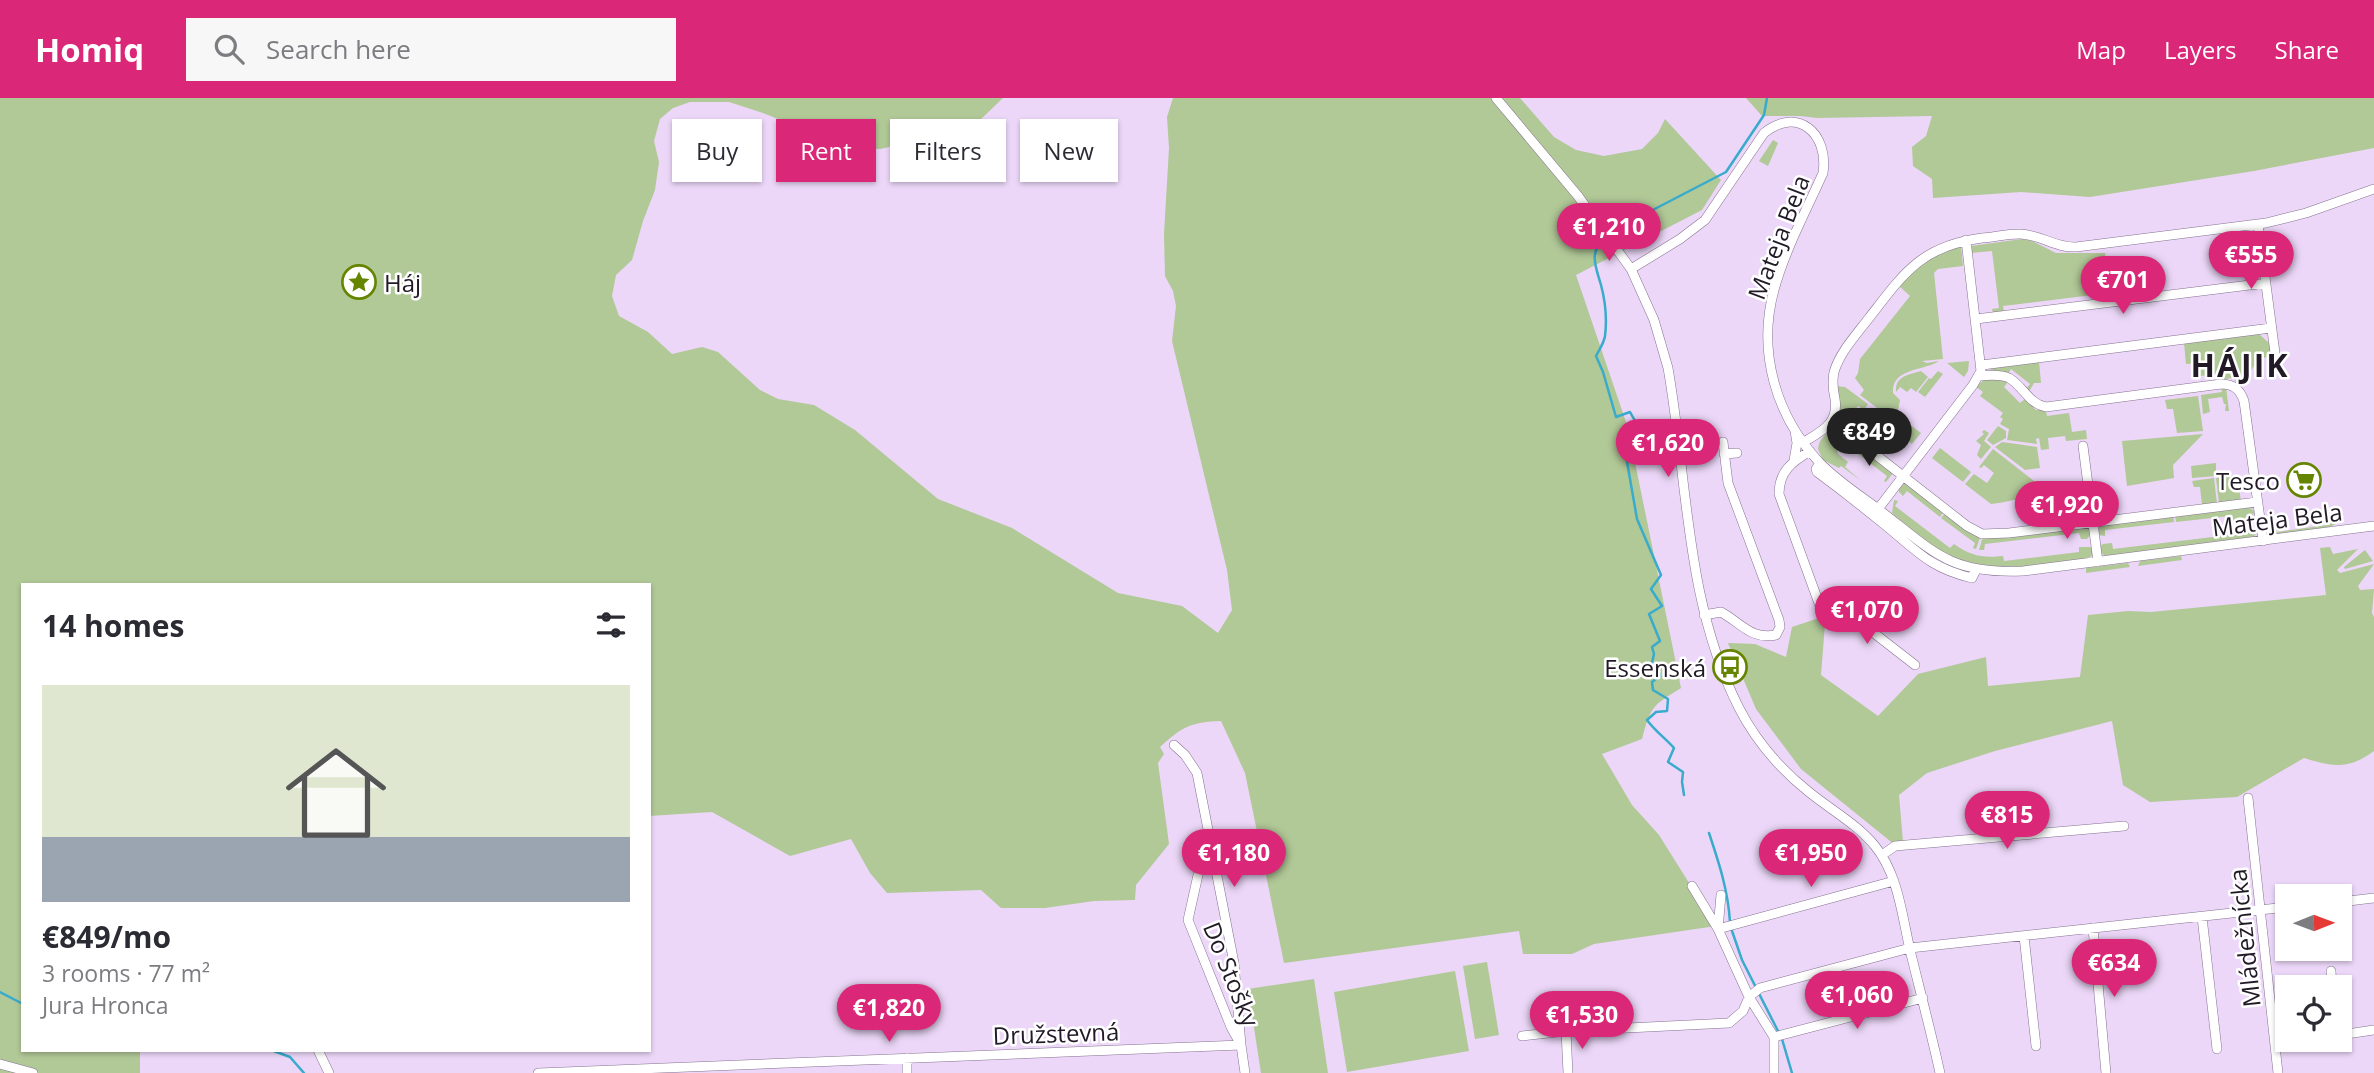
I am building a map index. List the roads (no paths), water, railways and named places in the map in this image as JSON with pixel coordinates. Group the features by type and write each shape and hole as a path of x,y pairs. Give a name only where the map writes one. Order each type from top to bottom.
{"street":[{"path":"1496,98 1605,231 1631,269 1654,320 1668,368 1691,548 1704,615 1715,650 1734,696 1764,748 1786,772 1862,833 1882,855 1894,881 1940,1073"},
{"name":"Mateja Bela","path":"1631,269 1705,220 1754,147 1771,127 1785,122 1793,123 1812,131 1821,143 1824,152 1823,173 1774,290 1768,324 1768,357 1773,382 1786,414 1810,451 1820,463 1878,509 1893,526 1948,561 1976,570 2023,571 2374,526"},
{"path":"1804,442 1826,429 1834,418 1836,409 1833,381 1837,364 1847,347 1898,282 1926,255 1946,245 1966,240 2023,234 2057,246 2076,247 2258,224 2306,213 2374,189"},
{"path":"2258,224 2275,353"},
{"path":"1878,509 1980,376 1982,365 1966,240"},
{"path":"1976,319 2266,283"},
{"path":"1982,365 2271,328"},
{"path":"1980,376 2010,379 2037,405 2046,407 2230,384 2236,387 2244,401 2263,541"},
{"path":"1794,428 1797,443 1794,460"},
{"path":"1853,437 1976,532 1992,535 2257,502"},
{"path":"1704,615 1721,612 1752,634 1771,637 1776,635 1780,627 1728,483 1723,442"},
{"path":"2083,446 2098,562"},
{"path":"1810,451 1794,460 1780,478 1779,494 1823,613 1833,606 1843,608 1915,665"},
{"path":"1724,454 1737,453"},
{"path":"1820,463 1816,468 1817,472 1893,526"},
{"name":"Do Stošky","path":"1174,745 1185,755 1197,773 1234,963 1245,1073"},
{"name":"Mládežnícka","path":"2248,798 2278,1073"},
{"path":"1882,855 1895,846 2124,826"},
{"name":"Do Stošky","path":"1199,875 1188,920 1231,1027 1241,1045"},
{"path":"1727,927 1894,881"},
{"path":"1692,886 1727,927"},
{"path":"1721,895 1727,927 1755,992 1778,1036 1774,1073"},
{"path":"2352,901 2374,898"},
{"path":"1522,1036 1566,1031 1729,1023 1743,1011 1755,992 1910,948 2275,908"},
{"path":"2202,917 2217,1049"},
{"path":"2093,928 2106,1073"},
{"path":"2024,936 2036,1046"},
{"path":"2331,971 2331,975"},
{"path":"1778,1036 1923,998"},
{"path":"2352,1033 2374,1030"},
{"path":"1566,1031 1568,1073"},
{"name":"Družstevná","path":"538,1073 1241,1045"},
{"path":"319,1052 330,1073"},
{"path":"906,1058 908,1073"},
{"path":"0,1064 33,1073"}],"waterway":[{"path":"1610,234 1726,172 1764,115 1767,98"},
{"path":"1605,238 1595,254 1604,297 1606,323 1604,339 1596,356 1616,417 1630,412 1639,428 1624,437 1632,443 1633,451 1626,456 1637,519 1661,575 1651,589 1662,606 1649,614 1660,641 1652,647 1654,654 1651,667 1659,672 1660,676 1652,682 1653,690 1668,699 1667,711 1656,712 1647,720 1674,748 1668,762 1683,772 1684,795"},
{"path":"1709,833 1720,866 1730,922"},
{"path":"1731,928 1742,960 1779,1033"},
{"path":"0,992 21,1003"},
{"path":"1782,1039 1792,1073"},
{"path":"276,1052 290,1057 304,1073"}],"place":[{"name":"Háj","path":"359,282"},
{"name":"Tesco","path":"2304,480"},
{"name":"Essenská","path":"1730,667"}],"district":[{"name":"HÁJIK","path":"2240,364"}]}
